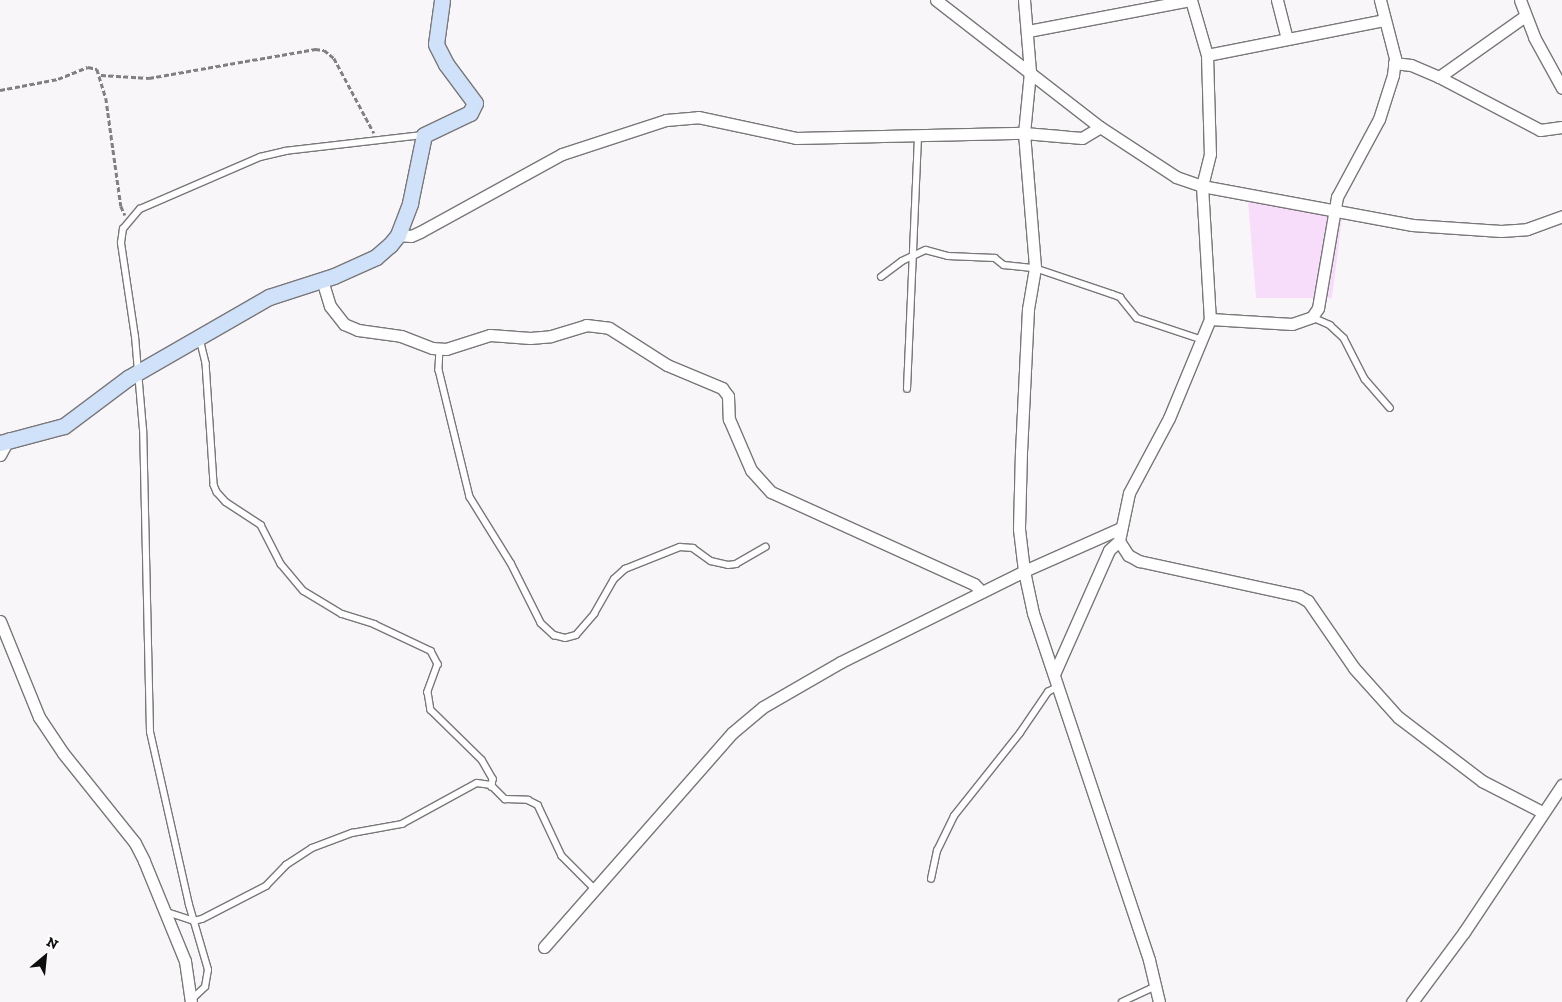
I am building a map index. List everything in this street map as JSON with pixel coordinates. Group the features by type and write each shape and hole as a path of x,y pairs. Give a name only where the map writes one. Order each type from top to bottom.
{"street":[{"path":"0,455 5,440 64,426 139,372 269,297 322,280 376,257 398,235 410,203 424,135 470,113 475,103 446,64 436,44 442,0"},
{"path":"936,0 1100,127 1176,177 1202,186 1412,224 1501,231 1527,229 1562,216"},
{"path":"1024,0 1030,72 1024,132 1035,268 1028,309 1021,461 1019,529 1024,571 1033,614 1055,672 1156,986 1159,1002"},
{"path":"1028,31 1191,0 1207,55 1210,154 1202,186 1210,319 1170,418 1129,493 1119,529 1119,541 1128,555 1139,561 1299,596 1308,601 1319,612 1354,668 1398,717 1482,781 1542,812"},
{"path":"1277,0 1287,39"},
{"path":"1210,319 1292,324 1312,317 1320,300 1335,209 1341,188 1379,119 1394,63 1380,0"},
{"path":"1520,0 1525,16 1562,88"},
{"path":"1440,77 1525,16"},
{"path":"1207,55 1384,20"},
{"path":"1394,63 1412,64 1540,130 1562,127"},
{"path":"398,235 410,236 420,232 562,154 666,120 698,117 796,138 1024,132 1082,138 1100,127"},
{"path":"322,280 330,306 351,328 401,336 440,349 490,335 530,338 586,325 609,328 667,365 722,388 728,396 729,420 751,470 771,492 974,584 982,592"},
{"path":"544,947 732,733 763,707 841,662 1024,571 1119,529"},
{"path":"1055,672 1109,550 1119,541"},
{"path":"0,621 39,717 63,753 135,843 167,912 186,960 191,1001"},
{"path":"1412,1002 1464,932 1542,812 1562,785"}],"lane":[{"path":"191,1001 201,992 208,976 150,732 148,536 139,372 121,242 130,217 146,206 260,157 376,139 424,135"},
{"path":"907,389 918,136"},
{"path":"881,277 913,255 926,250 948,256 995,258 1004,264 1035,268 1120,297 1137,318 1203,340"},
{"path":"1312,317 1338,331 1364,379 1390,408"},
{"path":"200,337 206,363 214,485 217,492 226,502 261,525 281,564 304,591 342,614 374,624 431,651 438,664 428,692 431,710 482,760 493,779 492,787"},
{"path":"440,349 439,370 470,497 511,564 541,623 554,635 565,638 576,635 594,614 614,579 626,569 686,547 711,561 728,565 736,564 766,547"},
{"path":"932,879 937,851 954,816 1020,733 1048,692 1059,686"},
{"path":"167,912 194,921 266,886 294,859 312,848 352,833 402,824 477,782 492,787 505,799 528,800 538,805 562,856 594,888"},
{"path":"1122,1002 1156,986"}],"path":[{"path":"101,74 149,78 315,49 324,50 334,58 376,139"},
{"path":"0,90 58,79 88,67 97,69 101,74 121,206 130,217"}],"shaded area":[{"path":"1247,189 1343,210 1332,298 1256,298"}]}
